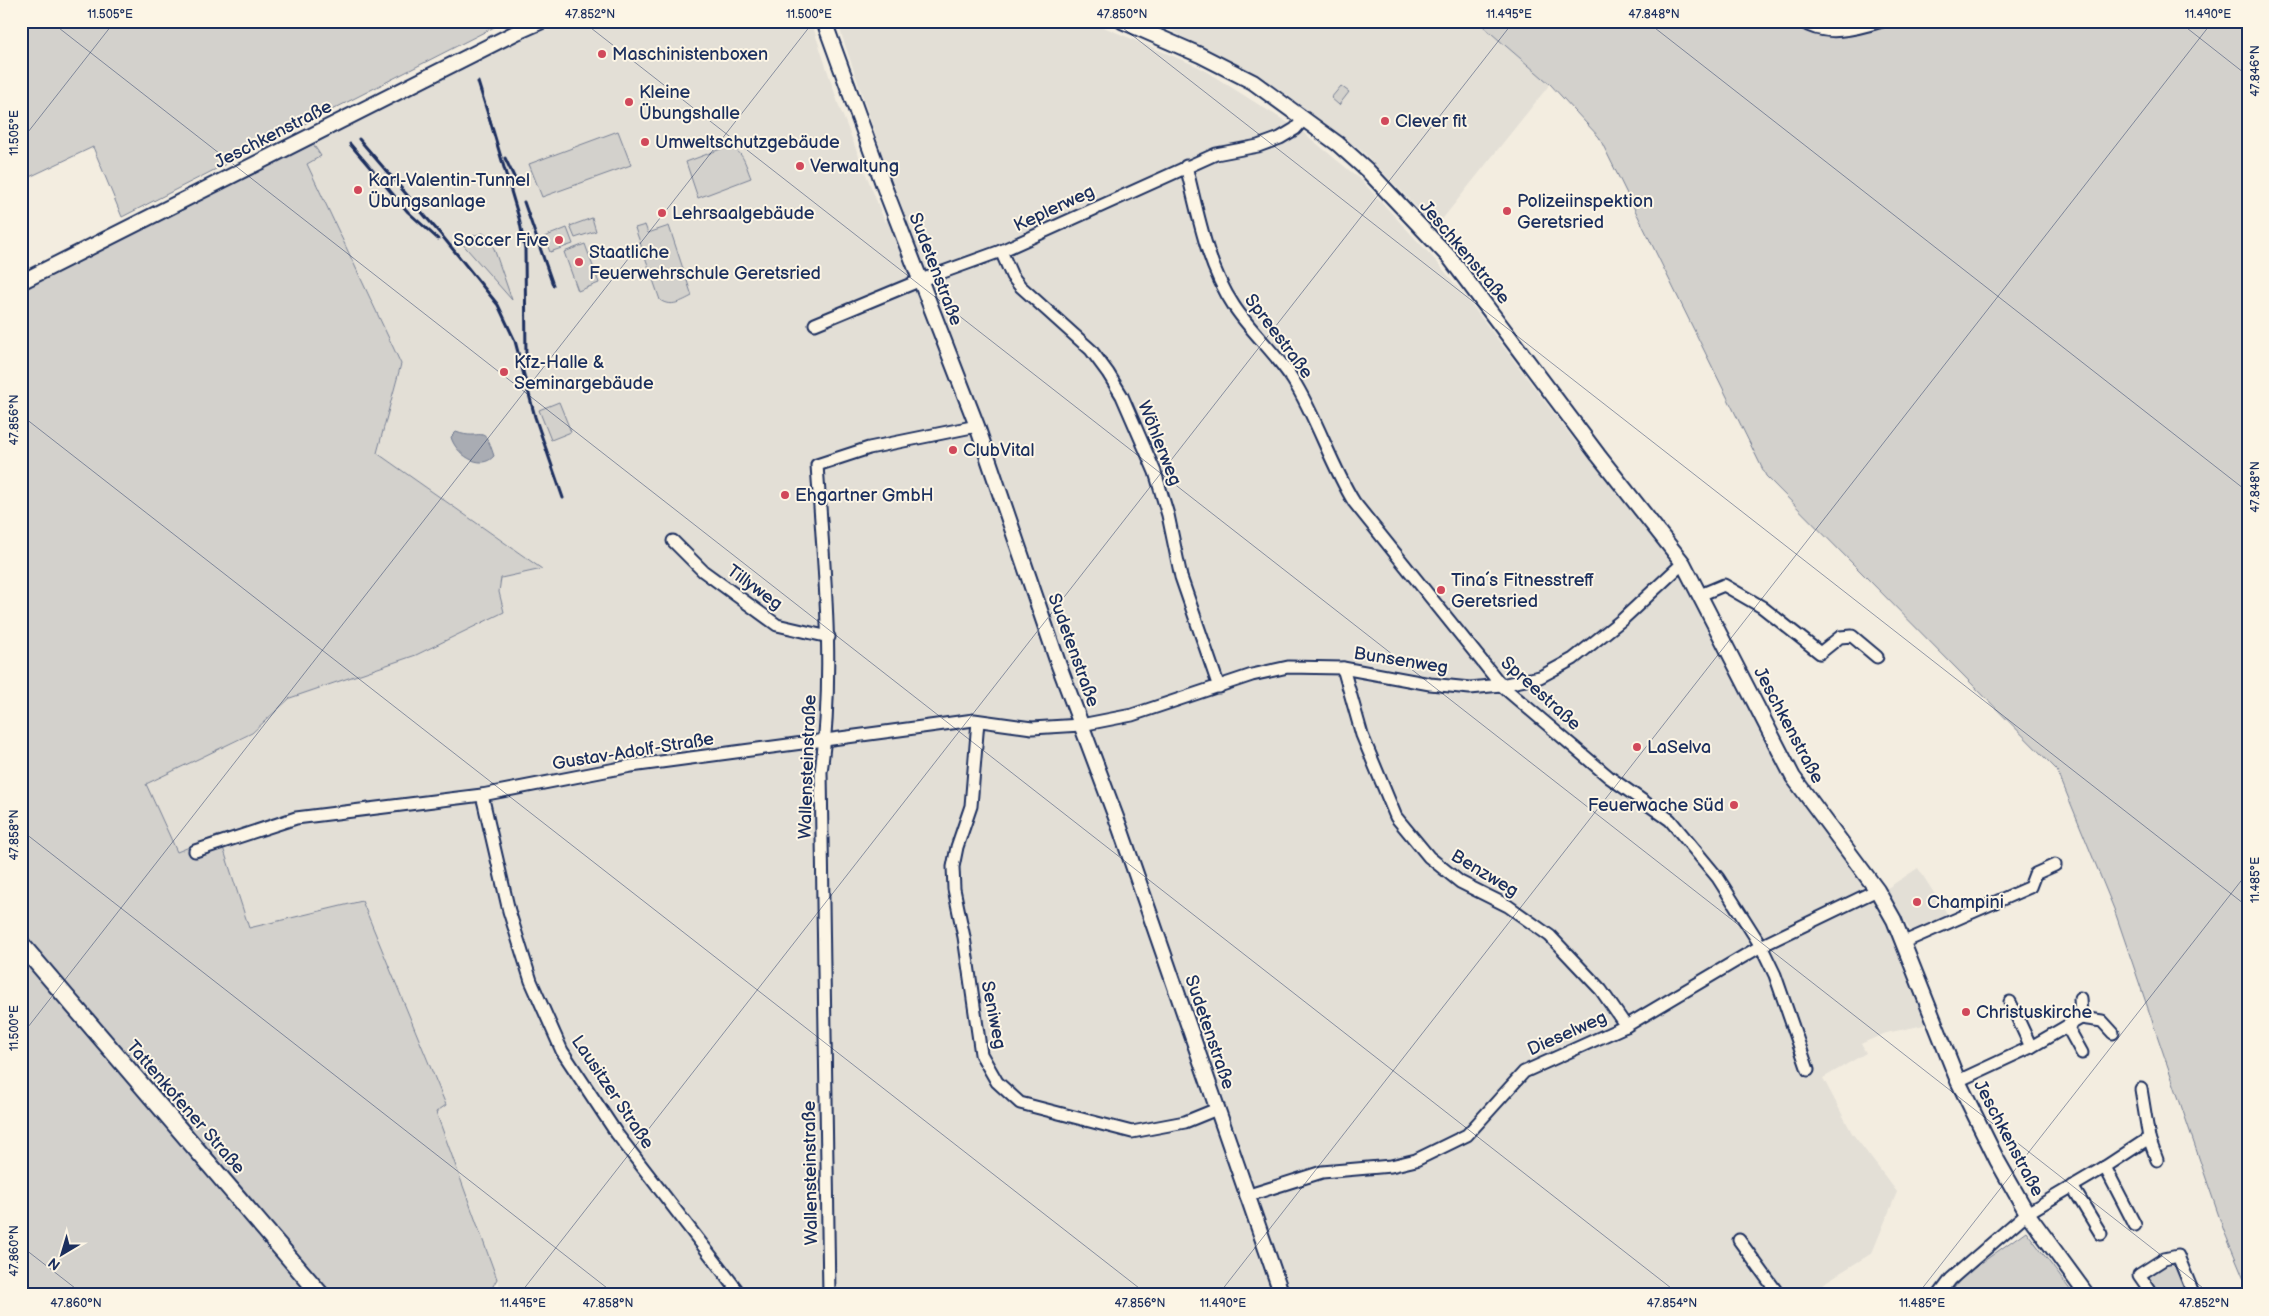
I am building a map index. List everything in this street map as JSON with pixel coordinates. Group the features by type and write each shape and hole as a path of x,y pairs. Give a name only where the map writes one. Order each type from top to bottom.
{"main road":[{"name":"Tattenkofener Straße","path":"21,944 320,1295"}],"street":[{"name":"Jeschkenstraße","path":"21,282 542,21"},
{"name":"Sudetenstraße","path":"824,21 885,190 977,426 1081,725 1120,828 1246,1196 1282,1295"},
{"name":"Jeschkenstraße","path":"1122,21 1193,52 1253,82 1338,144 1367,170 1450,258 1598,455 1683,563 1793,777 1877,890 1904,942 1958,1081 2027,1213 2087,1295"},
{"path":"1801,21 1815,28 1840,31 1882,21"},
{"name":"Keplerweg","path":"815,324 921,280 1001,251 1186,166 1216,154 1258,146 1280,138 1295,129 1304,119"},
{"name":"Spreestraße","path":"1186,166 1206,247 1234,307 1276,356 1293,380 1335,468 1354,502 1501,685 1609,777 1670,820 1718,878 1761,946 1775,975 1808,1070"},
{"name":"Wöhlerweg","path":"1001,251 1012,276 1020,286 1091,350 1108,372 1122,396 1155,472 1168,515 1181,577 1218,687"},
{"name":"Wallensteinstraße","path":"830,1295 821,772 825,740 829,637 818,465 869,448 977,426"},
{"name":"Tillyweg","path":"673,541 703,571 777,625 829,637"},
{"name":"Bunsenweg","path":"1081,725 1132,715 1271,669 1315,666 1343,668 1430,684 1470,688 1501,685 1540,677 1573,658 1622,619 1683,563"},
{"path":"1700,595 1724,585 1762,607 1820,653 1840,637 1852,636 1877,657"},
{"name":"Benzweg","path":"1343,668 1362,736 1396,817 1429,858 1460,882 1508,906 1550,936 1601,990 1626,1026"},
{"name":"Gustav-Adolf-Straße","path":"195,851 296,818 482,795 631,766 978,721 1032,728 1081,725"},
{"name":"Seniweg","path":"978,721 970,806 953,866 954,889 964,937 981,1054 998,1082 1020,1103 1132,1132 1185,1122 1217,1109"},
{"name":"Lausitzer Straße","path":"482,795 509,911 531,981 562,1051 617,1134 741,1295"},
{"path":"1904,942 2030,887 2035,874 2054,865"},
{"name":"Dieselweg","path":"1246,1196 1322,1172 1391,1166 1416,1160 1468,1135 1524,1072 1626,1026 1761,946 1877,890"},
{"path":"2080,998 2081,1018 2102,1021 2113,1033"},
{"path":"2010,1002 2031,1046"},
{"name":"Jeschkenstraße","path":"1958,1081 2031,1046 2081,1018"},
{"path":"2067,1026 2082,1053"},
{"path":"2141,1089 2149,1138 2157,1160"},
{"name":"Jeschkenstraße","path":"2027,1213 2105,1167 2149,1138"},
{"path":"2105,1167 2135,1225"},
{"name":"Jeschkenstraße","path":"2072,1186 2101,1234"},
{"path":"1938,1295 1951,1279 2027,1213"},
{"path":"1739,1240 1779,1295"},
{"path":"2153,1295 2139,1275 2164,1259 2178,1256 2194,1295"}],"shaded area":[{"path":"21,21 506,21 122,217 93,147 21,181"},
{"path":"565,21 811,21 839,106 885,222 903,210 837,21 1089,21 1199,67 1304,133 1361,180 1437,262 1577,444 1682,568 1755,722 1828,839 1865,886 1893,936 1929,1024 1886,1033 1861,1044 1866,1053 1823,1078 1852,1133 1897,1192 1872,1253 1827,1281 1811,1295 503,1295 435,1111 446,1105 362,901 249,928 219,835 177,852 145,784 252,734 290,698 416,655 504,612 499,592 501,578 542,569 377,453 401,364 307,164 321,156 313,144 520,40"},
{"path":"1148,21 1477,21 1550,84 1436,227 1364,153 1279,89 1170,30"},
{"path":"1477,21 1789,21 1816,34 1828,37 1841,37 1853,35 1894,21 2248,21 2248,1288 2224,1231 2114,909 2057,770 1766,476 1599,137 1550,84"},
{"path":"1341,86 1349,92 1339,105 1331,98"},
{"path":"618,131 631,165 542,197 529,164"},
{"path":"313,144 321,156 307,164 401,364 377,453 542,569 501,578 499,592 504,612 416,655 290,698 252,733 146,784 177,852 219,835 249,928 362,901 446,1105 436,1112 497,1279 488,1295 21,1295 21,290"},
{"path":"726,147 736,150 740,154 751,178 698,198 686,162"},
{"path":"592,218 596,231 575,238 570,226"},
{"path":"645,225 648,233 669,226 692,296 672,304 660,300 635,228"},
{"name":"Soccer Five","path":"567,228 573,244 550,252 544,237"},
{"path":"483,233 491,240 512,300 459,240"},
{"path":"585,244 599,283 578,291 564,252"},
{"path":"559,402 571,432 551,440 539,410"},
{"path":"456,432 484,436 494,456 482,462 469,458 457,449 453,443 451,437"},
{"name":"Champini","path":"1918,868 1948,915 1912,933 1886,889"},
{"path":"2026,1231 2074,1295 1949,1295 1963,1276"},
{"path":"2170,1264 2176,1265 2188,1295 2158,1295 2151,1285 2149,1275"}],"railway":[{"path":"478,82 491,124"},
{"path":"489,117 519,218 525,249 526,361"},
{"path":"359,139 498,305 515,341 535,417 563,498"},
{"path":"350,144 408,212 438,239"},
{"path":"505,158 515,179"},
{"path":"524,202 553,285"}],"place":[{"name":"Maschinistenboxen","path":"602,54"},
{"name":"Kleine Übungshalle","path":"629,102"},
{"name":"Clever fit","path":"1385,121"},
{"name":"Umweltschutzgebäude","path":"645,142"},
{"name":"Verwaltung","path":"800,166"},
{"name":"Karl-Valentin-Tunnel Übungsanlage","path":"358,190"},
{"name":"Polizeiinspektion Geretsried","path":"1507,211"},
{"name":"Lehrsaalgebäude","path":"662,213"},
{"name":"Soccer Five","path":"559,240"},
{"name":"Staatliche Feuerwehrschule Geretsried","path":"579,262"},
{"name":"Kfz-Halle & Seminargebäude","path":"504,372"},
{"name":"ClubVital","path":"953,450"},
{"name":"Ehgartner GmbH","path":"785,495"},
{"name":"Tina´s Fitnesstreff Geretsried","path":"1441,590"},
{"name":"LaSelva","path":"1637,747"},
{"name":"Feuerwache Süd","path":"1734,805"},
{"name":"Champini","path":"1917,902"},
{"name":"Christuskirche","path":"1966,1012"}]}
